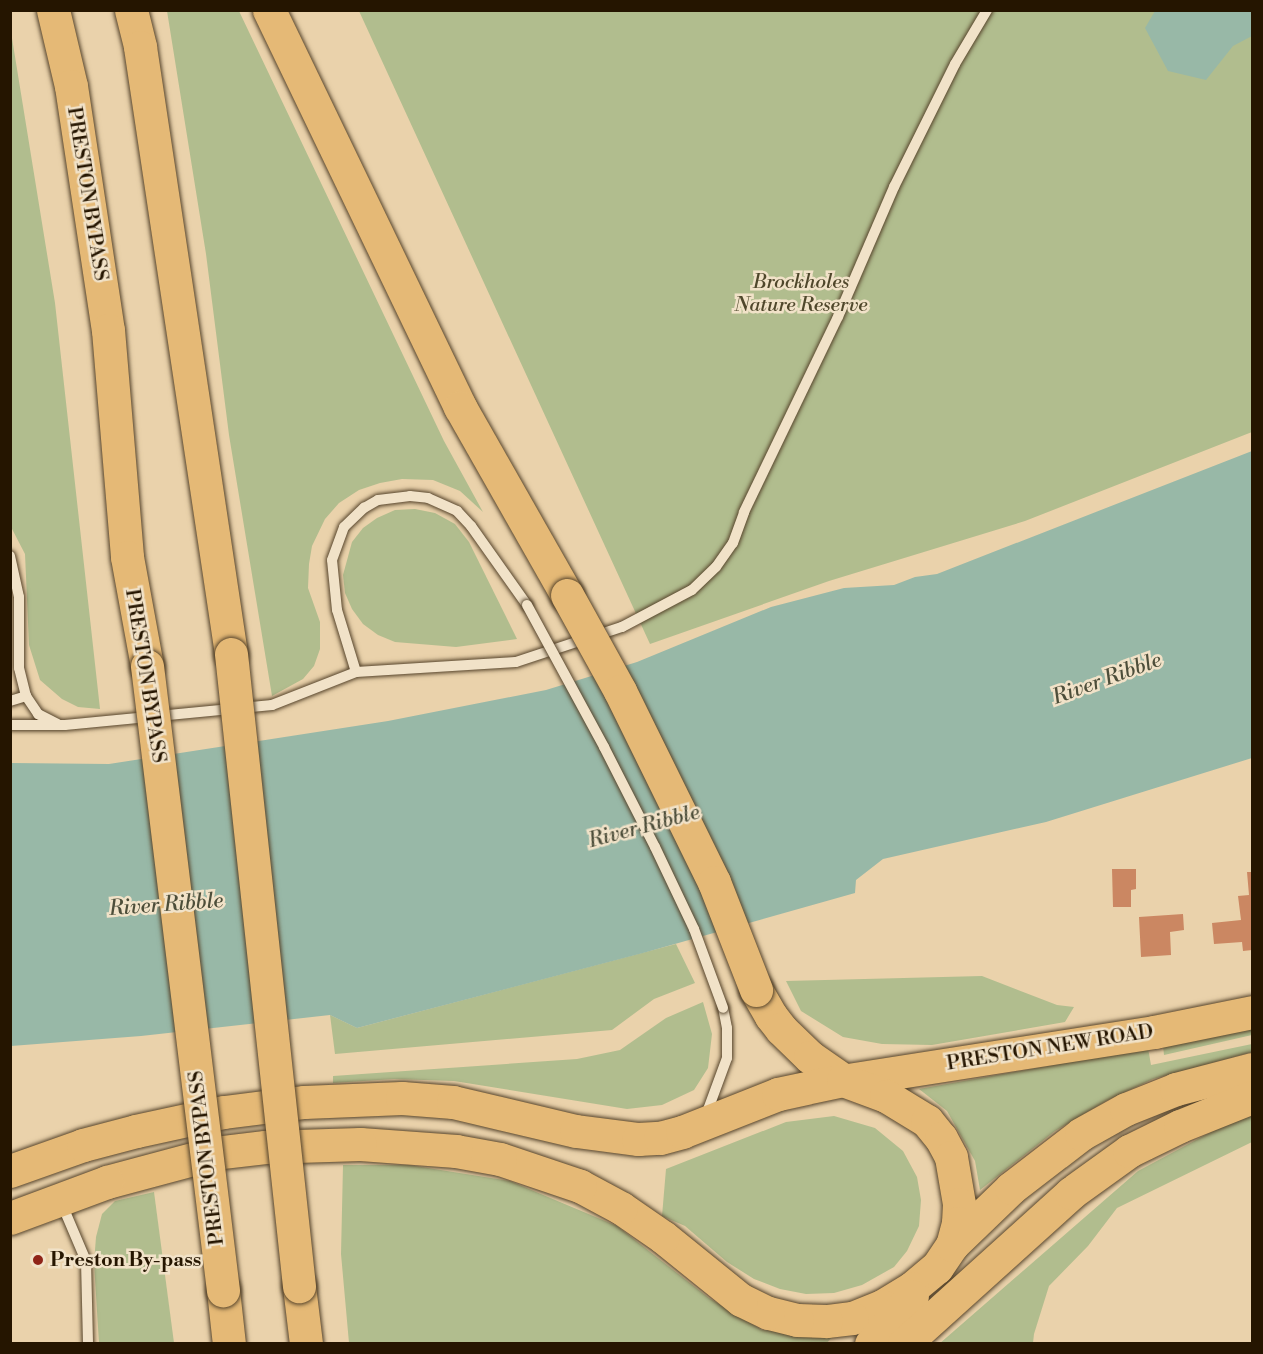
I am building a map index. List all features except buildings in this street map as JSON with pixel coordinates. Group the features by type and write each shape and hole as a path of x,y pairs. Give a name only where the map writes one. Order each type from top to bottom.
{"highway":[{"name":"PRESTON BYPASS","path":"53,10 71,86 108,330 127,557 147,666 229,1344"},
{"path":"131,10 142,59 231,654 306,1344"},
{"path":"268,10 460,407 620,691 714,882 756,990 771,1016 810,1057 845,1080 908,1107 927,1121 941,1138 951,1157 958,1183 958,1223 944,1256 871,1344"},
{"name":"PRESTON NEW ROAD","path":"10,1171 83,1145 135,1131 224,1112 304,1101 402,1098 453,1102 576,1131 638,1139 660,1138 778,1094 845,1080 1154,1032 1252,1012"},
{"path":"10,1218 60,1198 156,1168 215,1153 312,1145 407,1145 500,1159 580,1186 621,1208 663,1237 741,1300 778,1316 797,1320 826,1321 852,1318 882,1306 912,1288 1011,1188 1081,1134 1126,1109 1176,1089 1252,1069"},
{"path":"904,1344 1071,1193 1129,1151 1180,1126 1252,1097"}],"lane":[{"path":"10,725 61,725 272,705 356,672 516,662 622,627 661,609 693,590 716,567 733,543 744,512 838,317 894,187 955,64 987,10"},
{"path":"356,672 337,610 332,560 337,540 345,527 364,508 378,500 410,496 442,502 457,511 471,526 527,605 604,747 694,929 723,1008 727,1028 727,1058 703,1123"},
{"path":"10,556 19,597 19,668 26,696 38,714 61,725"},
{"path":"10,701 26,696"},
{"path":"60,1198 86,1261 87,1343"}],"green space":[{"path":"167,11 239,11 444,441 483,512 460,491 433,480 402,479 380,483 359,490 339,503 325,519 312,546 309,564 308,588 320,622 320,649 314,666 303,679 272,696 229,435 206,254"},
{"name":"Brockholes Nature Reserve","path":"359,11 1252,11 1252,432 1025,521 829,581 650,644"},
{"path":"11,32 55,303 100,709 78,707 62,699 40,680 29,645 25,554 11,527"},
{"path":"415,509 435,513 455,524 469,542 517,639 456,647 395,642 378,635 363,624 352,609 345,593 343,575 352,542 363,528 377,518 395,510"},
{"path":"676,944 695,983 654,999 612,1030 335,1054 330,1015 357,1028"},
{"path":"982,976 1057,1005 1074,1007 1065,1022 932,1045 882,1044 843,1037 801,1011 786,981"},
{"path":"703,1002 712,1034 708,1068 694,1090 662,1105 627,1109 454,1081 394,1079 333,1083 333,1076 577,1059 620,1050 666,1018"},
{"path":"1252,1027 1252,1035 1164,1055 1163,1046"},
{"path":"1252,1044 1252,1052 1153,1079 1106,1101 1055,1131 980,1190 975,1161 947,1111 919,1089 1148,1048 1151,1065"},
{"path":"834,1116 875,1128 903,1151 917,1177 921,1200 919,1226 907,1251 894,1267 862,1285 834,1293 806,1294 780,1289 754,1279 727,1262 685,1226 662,1216 666,1169 786,1122"},
{"path":"1252,1116 1252,1142 1117,1208 1088,1246 1049,1286 1033,1343 939,1344 1138,1171 1226,1124"},
{"path":"343,1165 409,1165 510,1181 617,1226 709,1298 762,1330 833,1336 826,1344 349,1343 341,1254"},
{"path":"154,1192 174,1343 99,1343 94,1263 96,1237 102,1214 115,1201"}],"water":[{"path":"1155,11 1252,11 1252,36 1233,46 1206,80 1168,71 1145,28"},
{"name":"River Ribble","path":"1252,451 1252,758 1046,822 883,859 856,880 855,893 643,953 357,1028 330,1015 141,1036 11,1046 11,763 109,764 388,721 546,690 637,662 771,607 844,588 894,585 915,577 937,574"}],"place":[{"name":"Preston By-pass","path":"38,1260"}]}
